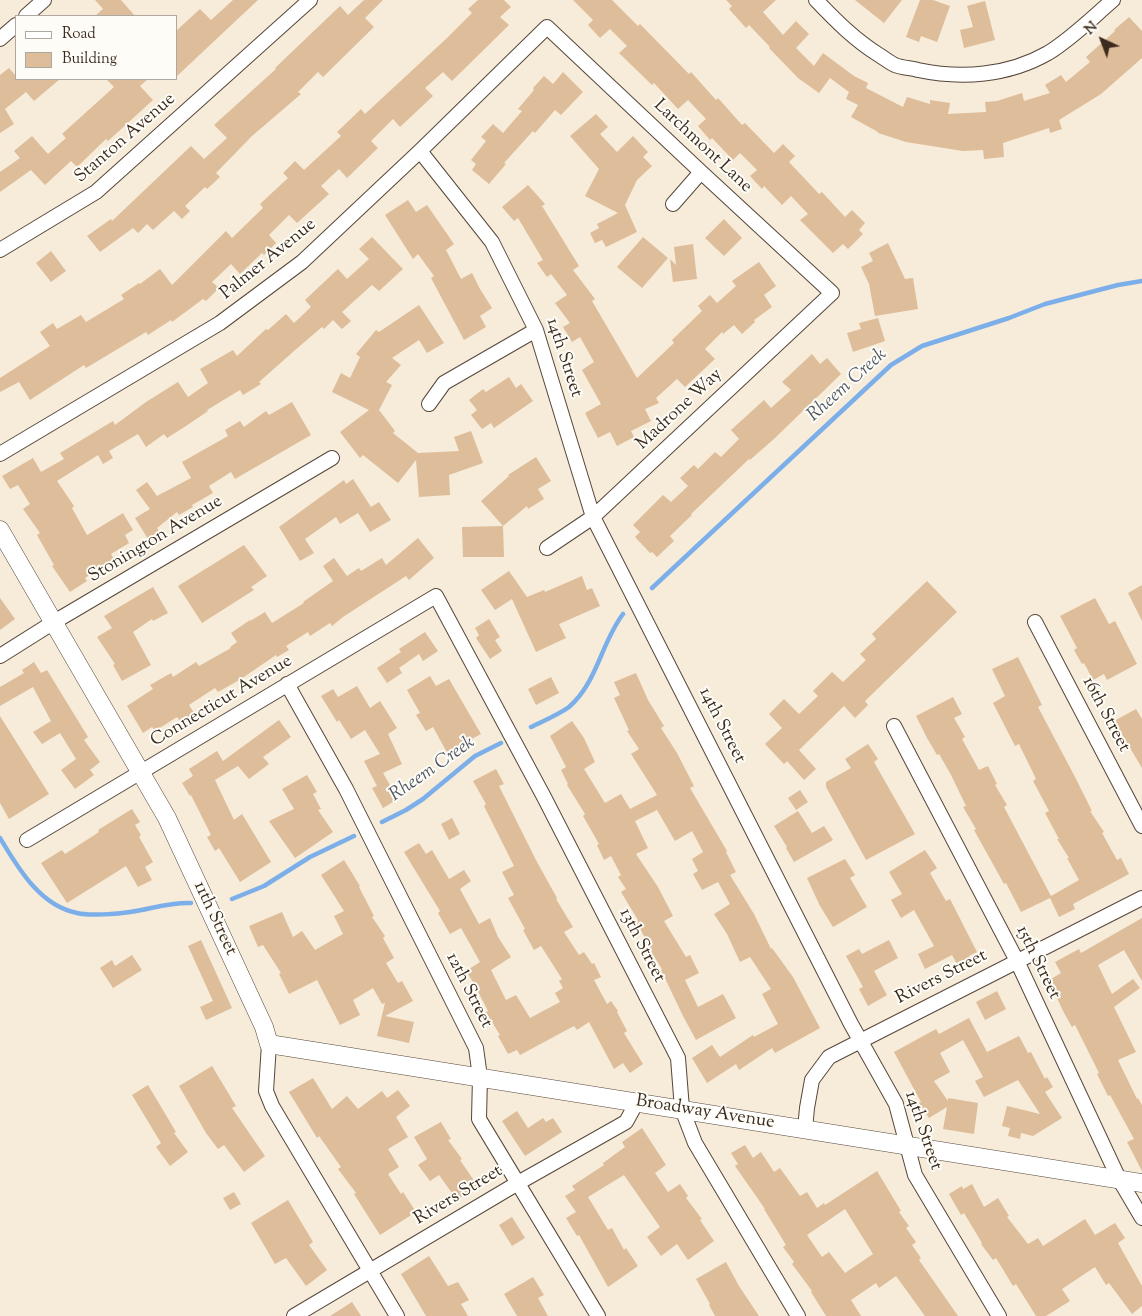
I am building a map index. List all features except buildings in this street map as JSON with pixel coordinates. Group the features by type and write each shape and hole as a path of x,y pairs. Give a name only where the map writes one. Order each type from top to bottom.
{"street":[{"path":"27,15 44,0"},
{"name":"Stanton Avenue","path":"0,250 96,192 310,0"},
{"path":"816,0 842,28 894,65 936,74 966,75 986,74 1018,67 1047,53 1073,35 1113,0"},
{"path":"0,39 15,26"},
{"name":"Palmer Avenue","path":"0,454 220,323 302,262 420,151 547,27"},
{"name":"Larchmont Lane","path":"547,27 832,293"},
{"name":"14th Street","path":"420,151 492,242 536,330 593,517 860,1040 896,1104 915,1175 999,1316"},
{"path":"673,204 701,172"},
{"name":"Madrone Way","path":"547,548 593,517 832,293"},
{"path":"429,404 444,383 536,330"},
{"name":"Stonington Avenue","path":"0,656 54,622 332,458"},
{"name":"11th Street","path":"0,530 167,818 264,1027 269,1044 266,1091 272,1106 397,1316"},
{"name":"Connecticut Avenue","path":"27,840 436,596"},
{"name":"13th Street","path":"436,596 544,797 678,1058 682,1109 695,1143 798,1316"},
{"name":"16th Street","path":"1035,622 1142,826"},
{"name":"12th Street","path":"287,684 346,789 476,1048 480,1077 479,1119 598,1316"},
{"name":"15th Street","path":"894,726 1017,961 1119,1179 1142,1218"},
{"name":"Rivers Street","path":"805,1129 812,1080 829,1057 1142,898"},
{"name":"Broadway Avenue","path":"269,1044 1142,1183"},
{"name":"Rivers Street","path":"294,1316 518,1183 626,1122 637,1102"}],"waterway":[{"name":"Rheem Creek","path":"652,588 891,365 922,346 1009,318 1045,304 1118,285 1142,281"},
{"name":"Rheem Creek","path":"531,727 565,710 578,697 593,675 609,637 623,614"},
{"name":"Rheem Creek","path":"382,822 423,799 475,756 501,743"},
{"name":"Rheem Creek","path":"232,899 264,886 310,857 354,836"},
{"name":"Rheem Creek","path":"0,838 31,884 52,903 64,909 82,914 104,914 191,903"}]}
